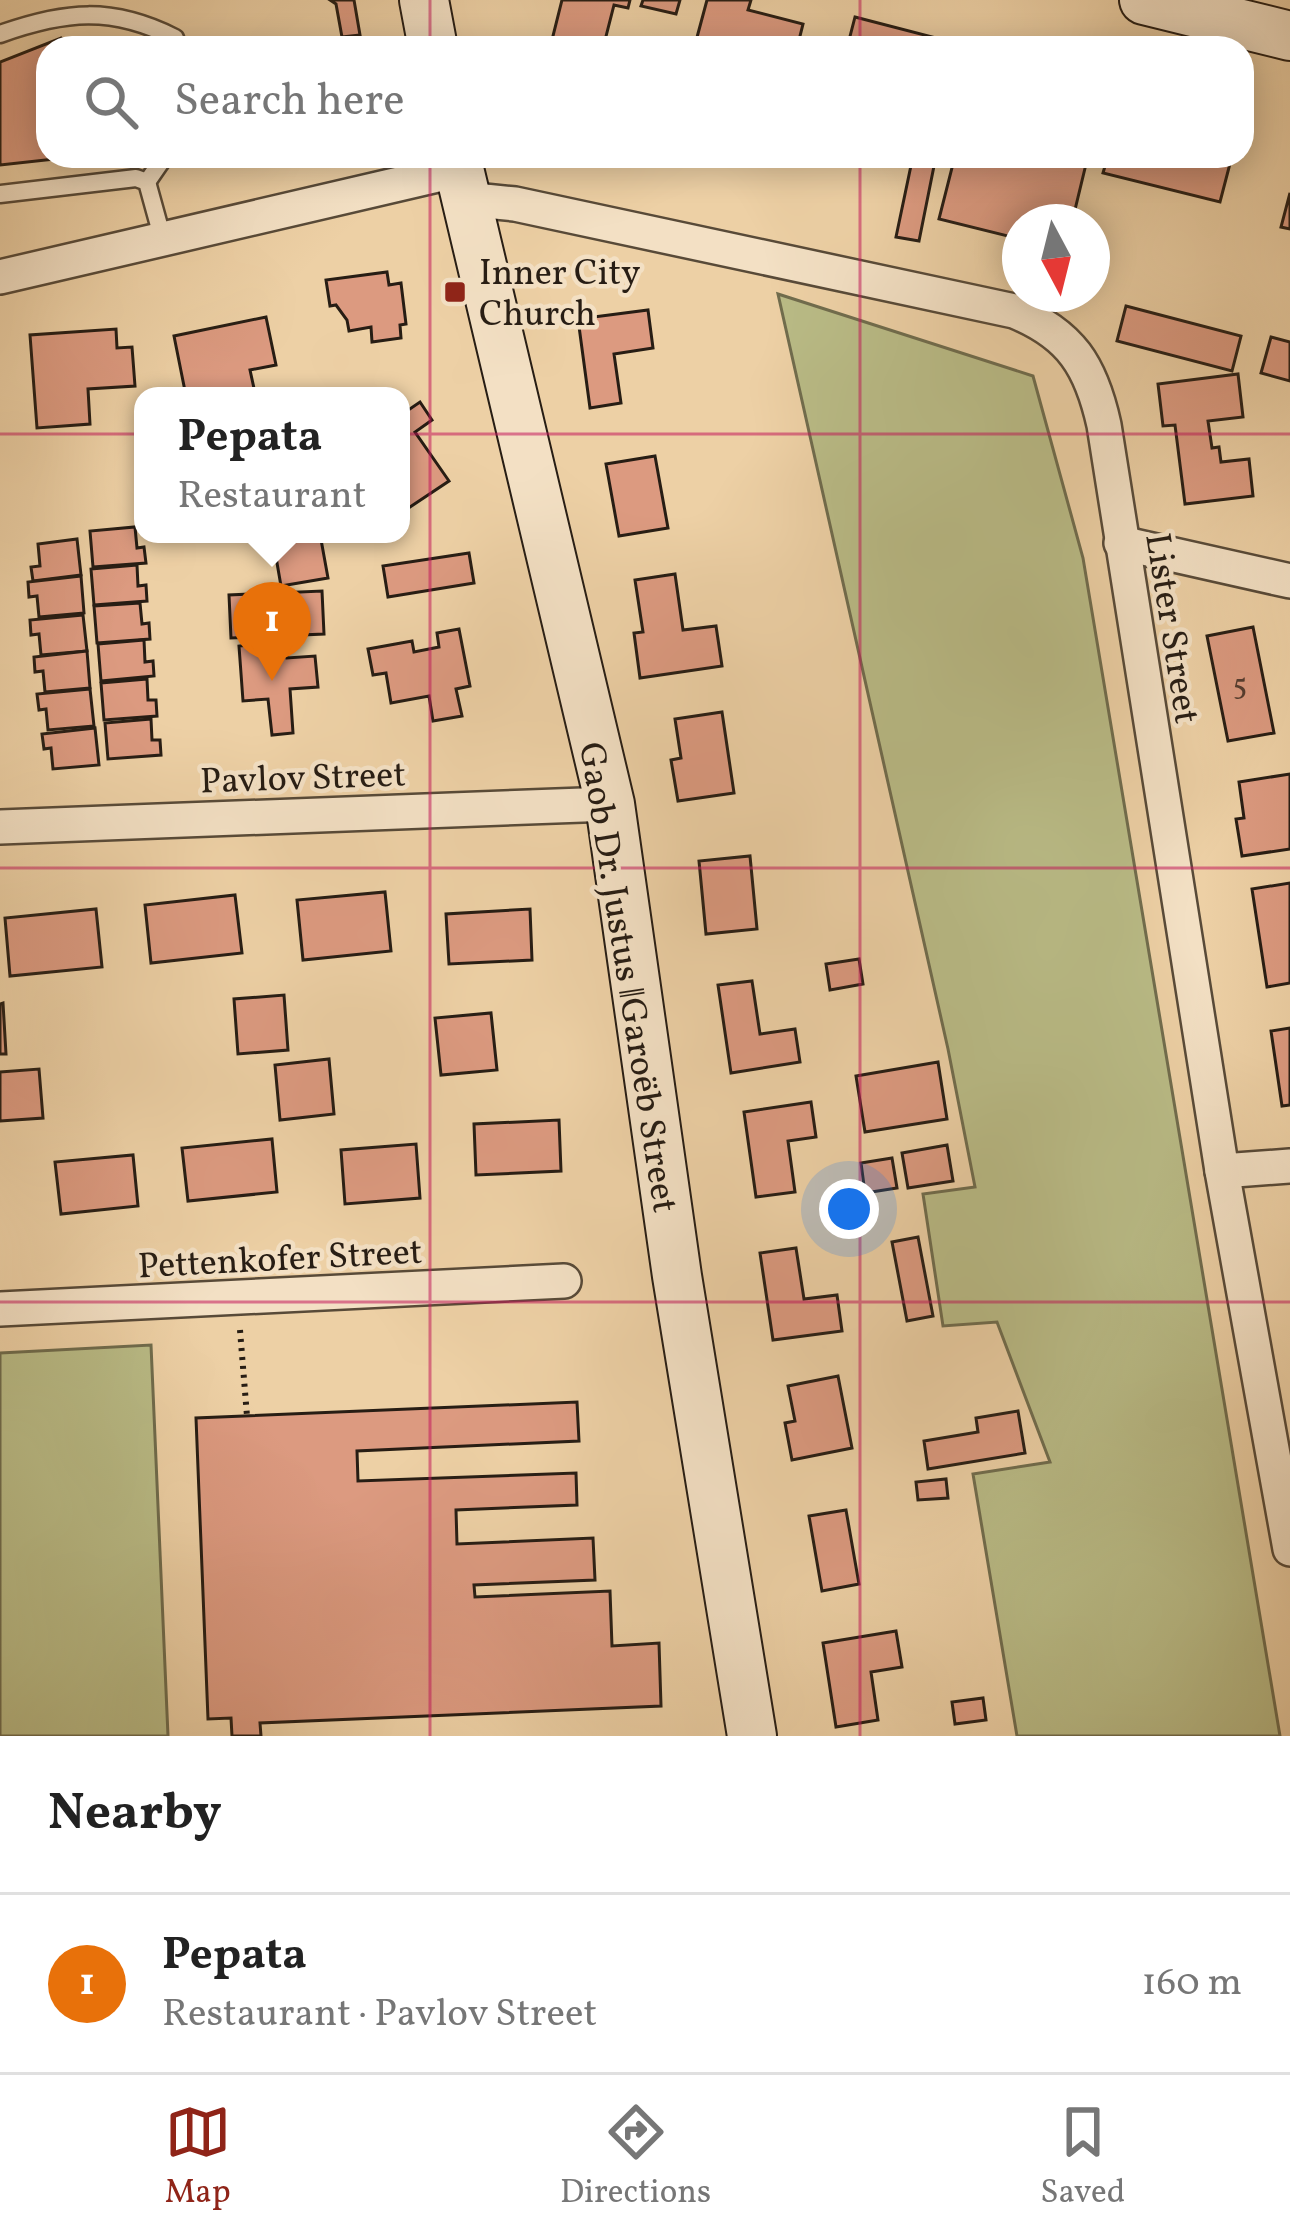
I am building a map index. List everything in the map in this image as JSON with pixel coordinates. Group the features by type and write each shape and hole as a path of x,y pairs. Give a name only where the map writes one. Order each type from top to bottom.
{"street":[{"path":"424,0 432,36"},
{"path":"1144,0 1290,36"},
{"path":"0,277 460,175"},
{"name":"Lister Street","path":"460,175 515,204 1014,311 1046,324 1086,368 1098,396 1222,1171 1290,1549"},
{"name":"Gaob Dr. Justus ǁGaroëb Street","path":"460,175 610,804 677,1276 752,1736"},
{"path":"1121,543 1290,581"},
{"name":"Pavlov Street","path":"0,827 610,804"},
{"path":"1222,1171 1290,1166"},
{"name":"Pettenkofer Street","path":"0,1309 564,1281"}],"lane":[{"path":"0,34 51,15 142,21 171,36"},
{"path":"157,168 148,182 163,240"},
{"path":"0,194 136,178 148,182"}],"path":[{"path":"237,1298 248,1416"}],"green space":[{"path":"778,294 1033,376 1083,558 1280,1736 1017,1736 973,1474 1050,1462 997,1322 943,1326 923,1194 975,1187"},
{"path":"151,1345 168,1736 0,1736 0,1353"}],"building":[{"path":"330,0 354,0 360,35 342,36 336,4"},
{"path":"562,0 630,0 628,8 614,5 606,36 553,36"},
{"path":"643,0 680,0 676,14 641,6"},
{"path":"707,0 751,0 748,10 803,24 800,36 697,36"},
{"path":"855,17 929,36 850,36"},
{"path":"36,48 36,161 0,165 0,62"},
{"path":"910,168 934,168 919,241 896,237"},
{"path":"952,168 1085,168 1076,204 1002,204 1002,235 939,219"},
{"path":"1104,168 1229,168 1220,202 1103,173"},
{"path":"1290,193 1290,229 1281,227"},
{"path":"387,272 389,285 401,283 406,324 400,325 401,338 372,342 371,327 349,331 336,305 330,306 326,280"},
{"path":"1126,306 1241,336 1232,371 1117,341"},
{"path":"648,310 653,348 614,354 621,403 590,408 578,319"},
{"path":"266,317 276,365 250,370 254,387 184,387 174,336"},
{"path":"116,329 117,348 132,347 135,386 88,389 90,424 37,428 30,335"},
{"path":"1271,337 1290,342 1290,381 1261,373"},
{"path":"1238,374 1243,417 1208,421 1212,448 1219,447 1221,462 1249,459 1253,496 1185,504 1175,425 1163,426 1158,384"},
{"path":"420,402 432,420 415,432 449,481 410,507 410,409"},
{"path":"655,456 668,528 619,536 606,464"},
{"path":"134,527 134,543 144,547 146,563 93,567 90,531"},
{"path":"77,539 81,575 33,581 31,567 40,566 38,544"},
{"path":"274,543 322,543 328,578 281,586"},
{"path":"469,553 474,583 388,597 383,566"},
{"path":"137,565 138,586 146,585 147,601 94,605 91,569"},
{"path":"675,574 683,630 716,626 722,666 640,678 634,633 643,632 635,580"},
{"path":"81,576 84,613 39,617 37,596 29,597 28,582"},
{"path":"322,591 324,634 231,638 229,595"},
{"path":"140,603 142,624 149,623 150,639 97,643 94,606"},
{"path":"83,615 87,651 41,655 39,634 31,635 30,620"},
{"path":"1253,627 1274,733 1228,741 1207,636"},
{"path":"459,629 470,686 456,689 462,716 433,721 429,696 391,703 386,673 373,675 368,649 412,641 414,652 439,647 437,633"},
{"path":"144,640 145,662 153,661 154,676 101,681 98,644"},
{"path":"285,642 287,658 315,656 318,687 290,689 293,733 272,735 268,699 243,701 239,646"},
{"path":"87,651 90,688 45,692 43,671 35,672 34,657"},
{"path":"147,679 148,700 156,700 157,716 104,720 101,683"},
{"path":"90,689 94,726 48,730 46,709 39,710 37,694"},
{"path":"722,712 734,793 678,801 671,760 681,758 675,719"},
{"path":"151,719 152,740 160,740 161,755 108,759 105,723"},
{"path":"95,728 99,765 53,769 51,748 44,749 42,734"},
{"path":"1290,774 1290,849 1242,856 1236,819 1244,818 1239,782"},
{"path":"750,856 757,929 706,934 699,861"},
{"path":"1290,883 1290,983 1267,987 1252,889"},
{"path":"385,892 391,951 303,960 297,900"},
{"path":"235,895 242,953 151,963 145,905"},
{"path":"96,909 102,967 10,976 5,918"},
{"path":"530,909 532,960 449,964 446,914"},
{"path":"859,959 863,984 830,990 826,964"},
{"path":"752,981 760,1034 795,1029 800,1062 731,1073 718,985"},
{"path":"284,995 288,1050 238,1054 234,999"},
{"path":"0,1004 6,1054 0,1054"},
{"path":"491,1013 497,1070 441,1075 435,1018"},
{"path":"1290,1028 1290,1105 1282,1106 1271,1031"},
{"path":"329,1059 334,1114 280,1120 275,1065"},
{"path":"938,1062 947,1119 865,1132 856,1076"},
{"path":"39,1069 43,1118 0,1121 0,1072"},
{"path":"811,1102 816,1137 788,1141 795,1192 756,1197 744,1112"},
{"path":"559,1120 561,1171 476,1175 474,1124"},
{"path":"272,1139 277,1192 188,1201 182,1148"},
{"path":"416,1144 420,1198 345,1204 341,1150"},
{"path":"947,1145 953,1181 908,1188 902,1153"},
{"path":"133,1155 138,1206 61,1214 55,1162"},
{"path":"892,1158 897,1188 865,1193 861,1163"},
{"path":"918,1237 933,1316 907,1321 892,1242"},
{"path":"796,1248 804,1299 837,1295 842,1331 773,1340 760,1253"},
{"path":"838,1376 852,1448 792,1460 785,1423 795,1421 788,1386"},
{"path":"577,1402 579,1441 357,1451 358,1481 576,1473 577,1505 456,1510 457,1544 593,1538 595,1580 474,1585 475,1597 610,1591 612,1646 659,1643 661,1706 260,1723 261,1736 232,1736 231,1718 208,1719 196,1418"},
{"path":"1018,1411 1025,1453 928,1469 924,1441 978,1432 976,1418"},
{"path":"946,1479 948,1498 918,1500 916,1482"},
{"path":"846,1510 859,1584 822,1591 809,1516"},
{"path":"896,1631 902,1667 871,1672 878,1720 836,1727 823,1643"},
{"path":"983,1698 986,1720 955,1724 952,1702"}],"place":[{"name":"Inner City Church","path":"455,292"},
{"name":"Pepata","path":"272,681"}]}
